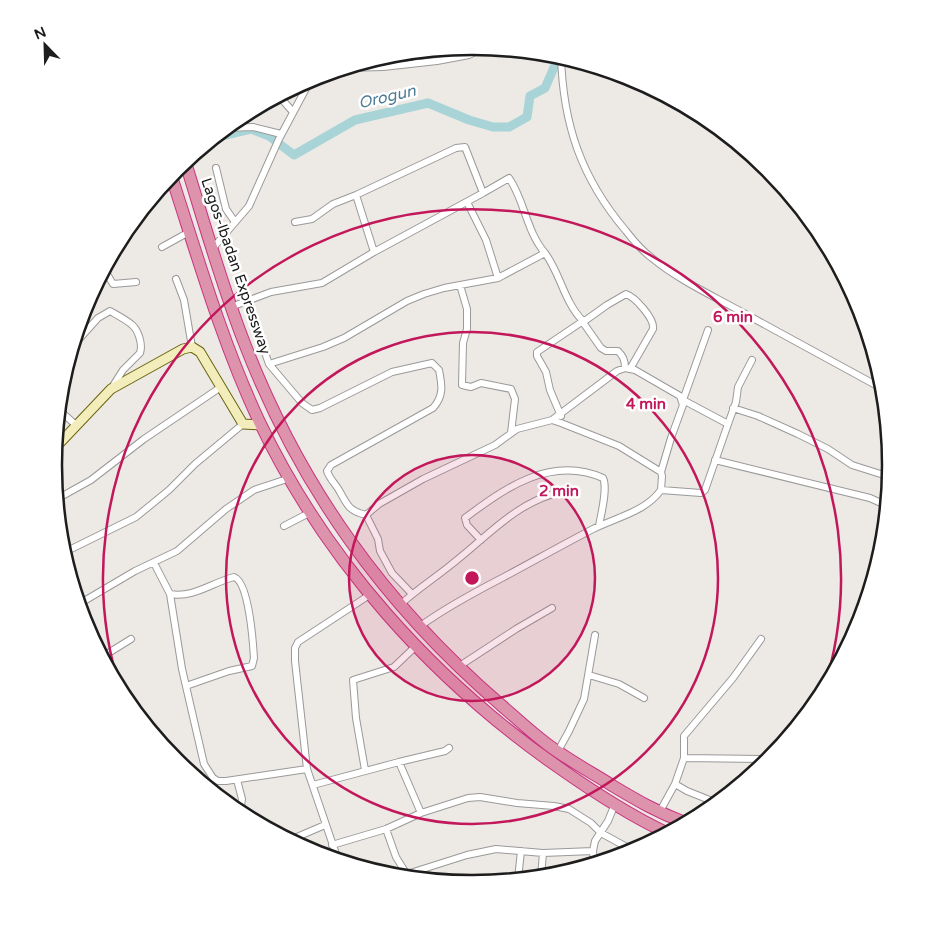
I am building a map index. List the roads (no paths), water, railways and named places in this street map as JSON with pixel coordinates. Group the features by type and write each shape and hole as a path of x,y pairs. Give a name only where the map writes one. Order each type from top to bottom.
{"highway":[{"name":"Lagos-Ibadan Expressway","path":"188,170 231,308 285,434 332,516 379,580 419,627 458,667 526,726 558,751 659,813 677,820"},
{"path":"174,184 231,355 261,425 290,478 342,558 416,646 458,688 500,725 588,788 660,829"}],"street":[{"path":"381,65 416,63 468,55"},
{"path":"561,65 562,89 573,141 580,158 611,214 651,258 696,287 874,384"},
{"path":"213,248 249,206 280,136 305,91"},
{"path":"283,101 293,112"},
{"path":"239,128 253,127 280,136"},
{"path":"295,222 312,220 333,204 453,149 465,147 484,193"},
{"path":"216,168 226,209 235,222"},
{"path":"231,308 271,292 322,283 508,178 518,195 529,227 553,264 574,308 601,348 606,351 618,351 622,354 627,368"},
{"path":"356,195 374,252"},
{"path":"467,202 486,240 498,278"},
{"path":"162,247 190,232"},
{"path":"270,364 323,347 344,338 407,301 424,294 498,278 545,253"},
{"path":"108,276 113,284 136,282"},
{"path":"176,279 184,300 192,347"},
{"path":"460,285 467,309 467,329 463,343 462,385 471,386 481,383 511,389 514,399 511,433"},
{"path":"247,302 270,364 302,403 312,410 320,408 369,382 411,366 432,363 439,370 442,392 439,401 433,408 331,465 327,471 329,478 340,492 348,507 357,513 366,514 379,504 424,478 494,445 511,433 526,426 552,420 561,413 612,374 627,368 654,326 652,318 628,294 623,295 537,352 537,356 546,372 550,390 561,413 561,423"},
{"path":"63,440 111,389 118,376 140,353 141,349 139,336 132,324 110,311 98,318 83,335"},
{"path":"419,627 464,598 599,526 642,508 654,500 662,490 661,472 683,400 708,330"},
{"path":"111,389 183,349 192,347 200,352 240,420 261,425"},
{"path":"662,490 701,493 705,490 734,408 738,387 752,360"},
{"path":"627,368 635,370 680,396 683,400 728,424"},
{"path":"63,494 91,480 144,439 221,387"},
{"path":"71,549 136,517 169,490 254,408"},
{"path":"734,408 758,416 798,434 828,449 852,465 882,474"},
{"path":"65,416 76,426"},
{"path":"552,420 619,446 661,472"},
{"path":"715,460 870,498 880,502"},
{"path":"481,540 465,522 465,518 491,498 526,478 546,472 578,471 603,478 605,482 599,526"},
{"path":"85,600 135,571 177,551 244,496 266,485 290,478"},
{"path":"400,605 526,505 543,496 560,492"},
{"path":"284,526 311,512"},
{"path":"366,514 378,539 380,551 392,573 412,594"},
{"path":"154,562 170,594 174,629 186,686 204,764 209,774 218,781 307,769"},
{"path":"170,594 186,595 234,577 242,583 248,607 254,658 252,666 229,671 186,686"},
{"path":"334,851 307,769 295,661 296,644 371,594"},
{"path":"458,667 552,608"},
{"path":"558,751 584,699 595,635"},
{"path":"659,813 675,784 684,758 684,736 733,678 761,639"},
{"path":"108,653 131,640"},
{"path":"365,770 356,718 353,680 394,667 416,646"},
{"path":"589,675 619,684 644,698"},
{"path":"313,785 365,770 445,751 449,748"},
{"path":"684,758 759,758"},
{"path":"399,762 421,813"},
{"path":"236,780 242,799 241,804"},
{"path":"675,784 709,800"},
{"path":"332,845 386,829 421,813 468,798 480,797 569,809 601,832 625,846"},
{"path":"593,856 596,841 615,804"},
{"path":"298,836 325,825"},
{"path":"386,829 392,847 404,869"},
{"path":"422,871 484,851 496,849 542,853 593,851"},
{"path":"519,872 521,851"},
{"path":"541,869 542,853"}],"waterway":[{"name":"Orogun","path":"230,134 251,129 269,136 294,155 355,120 428,103 469,120 493,127 509,127 527,117 530,96 545,88 555,65 558,64"}]}
